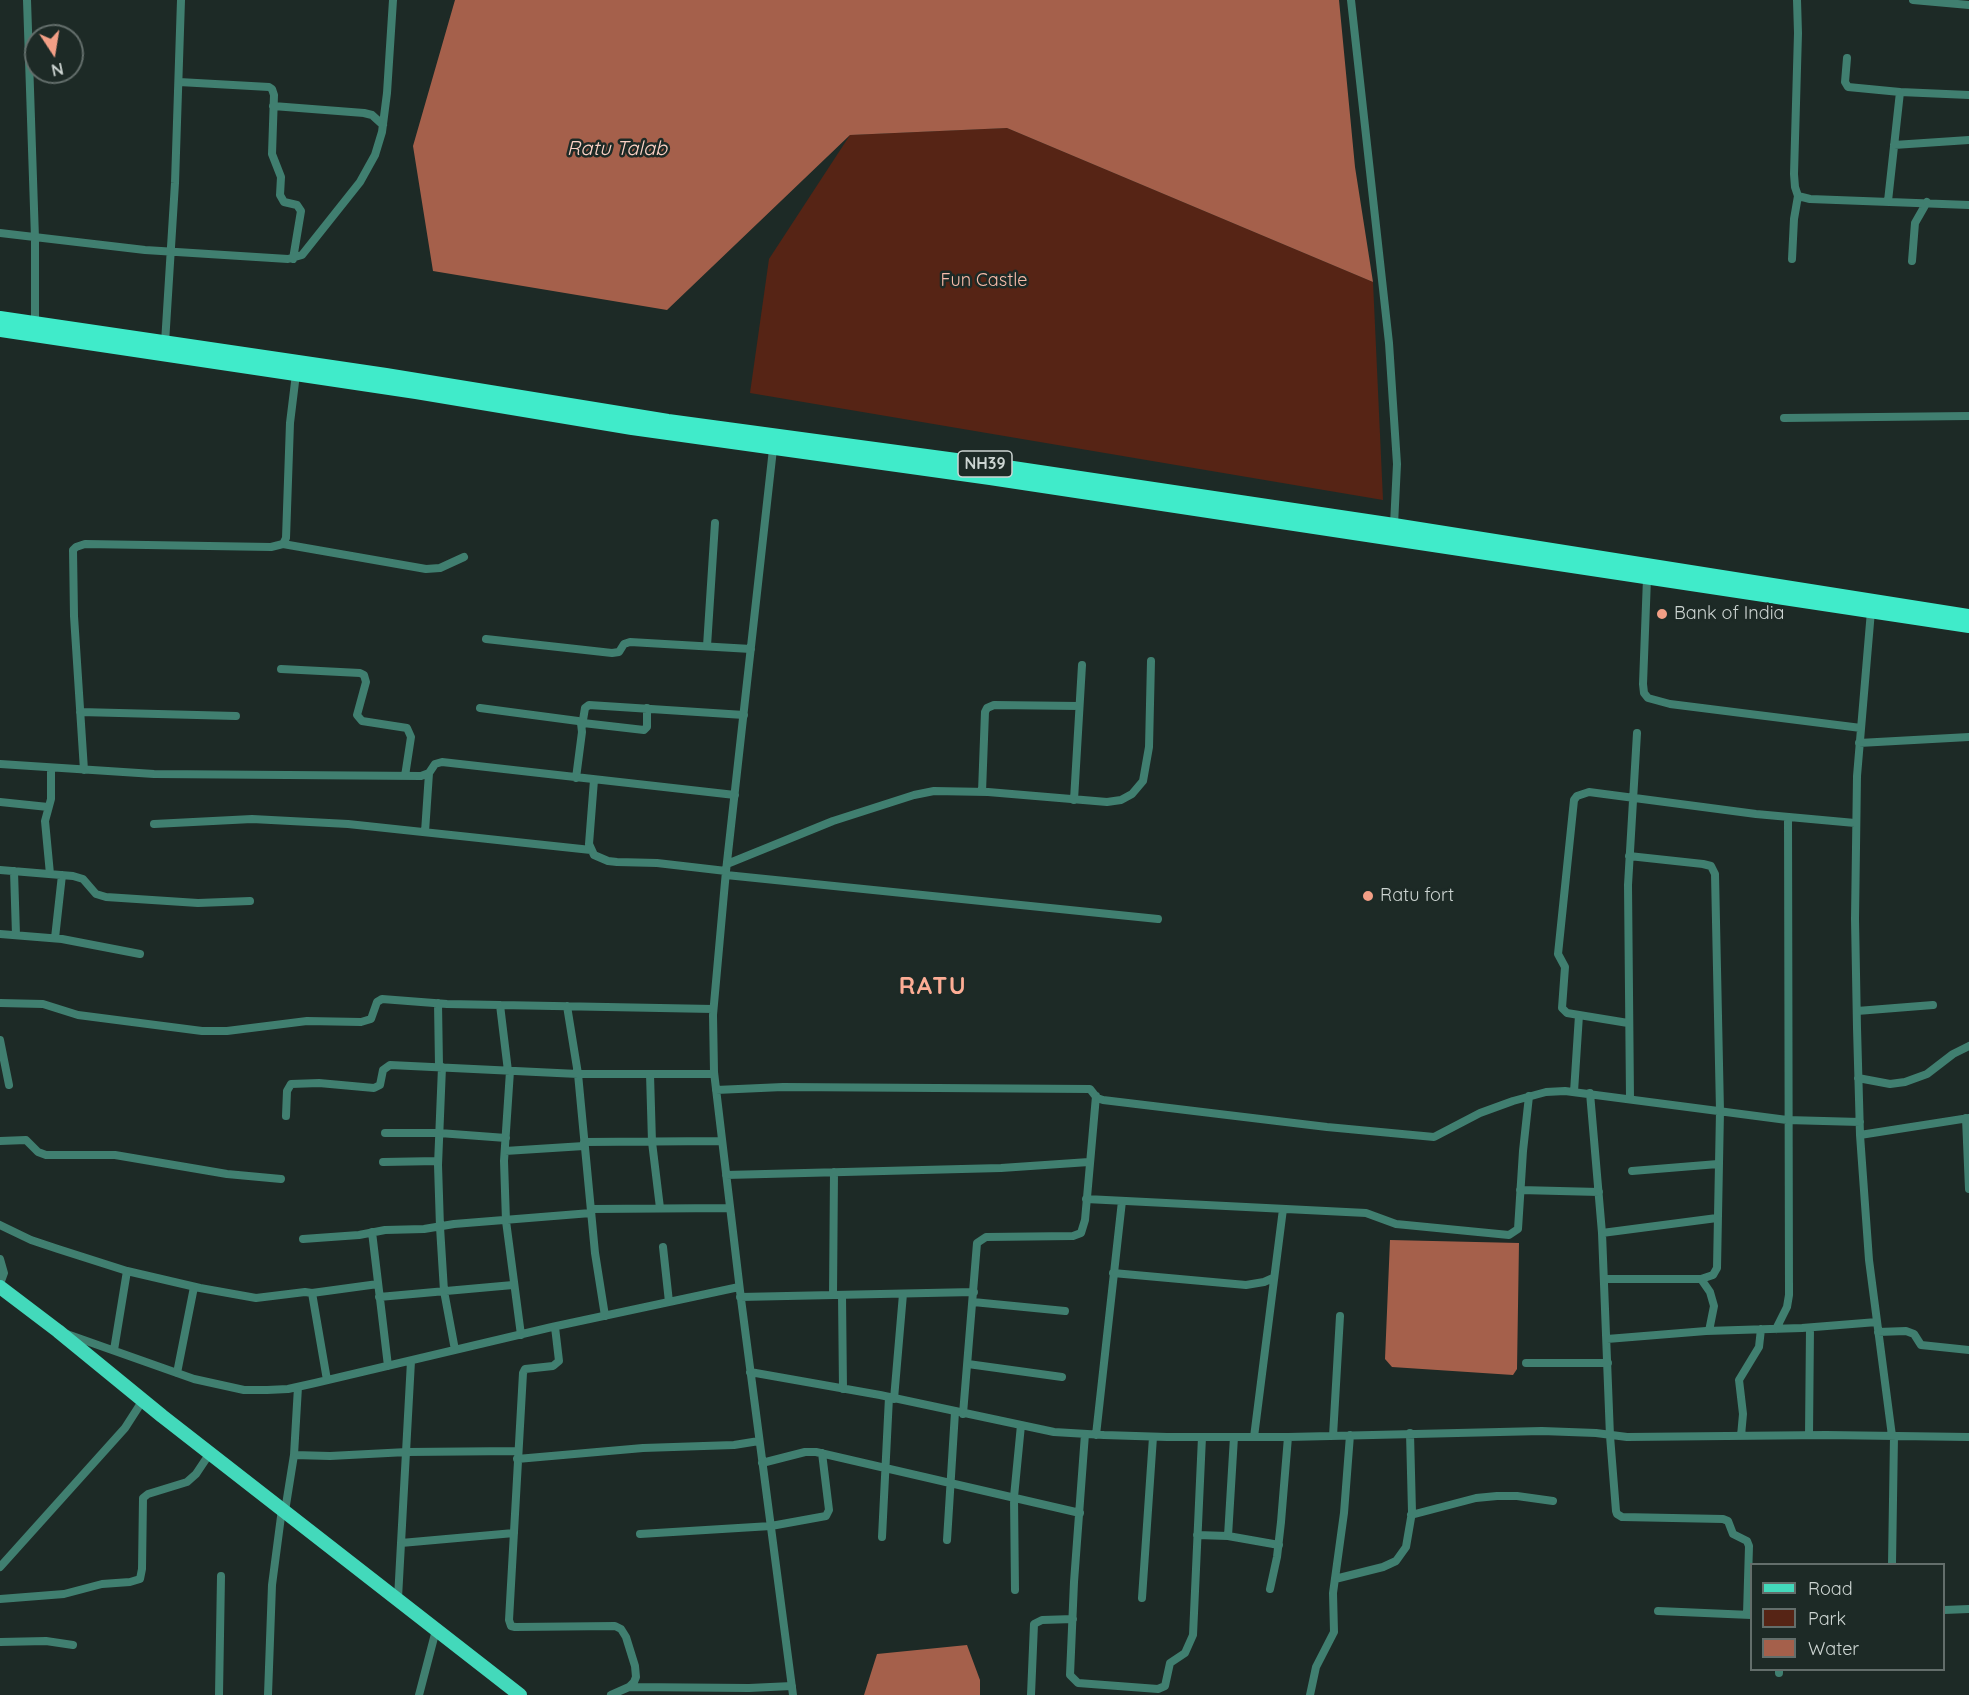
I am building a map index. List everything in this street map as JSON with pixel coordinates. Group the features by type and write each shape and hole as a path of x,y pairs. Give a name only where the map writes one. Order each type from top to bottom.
{"highway":[{"name":"NH39","path":"0,318 386,375 668,421 993,465 1394,525 1969,616"},
{"name":"NH39","path":"0,330 773,449 990,478 1969,626"}],"main road":[{"path":"0,1286 142,1400 520,1695"}],"street":[{"path":"27,0 35,238 35,323"},
{"path":"165,343 181,0"},
{"path":"0,233 170,250 298,258 307,251 360,182 375,155 383,125 387,93 393,0"},
{"path":"1351,0 1389,343 1397,464 1394,525"},
{"path":"1792,260 1794,219 1798,196 1794,174 1797,0"},
{"path":"1913,0 1969,5"},
{"path":"1847,58 1845,82 1848,87 1969,95"},
{"path":"178,82 269,87 273,92 272,154 281,177 280,195 284,201 297,205 301,211 293,259"},
{"path":"1888,201 1899,92"},
{"path":"273,106 364,113 372,115 383,125"},
{"path":"1894,146 1969,140"},
{"path":"1798,196 1810,199 1969,205"},
{"path":"1912,261 1916,223 1927,202"},
{"path":"283,544 286,538 290,423 296,374"},
{"path":"1784,418 1969,416"},
{"path":"629,1687 657,1691 739,1688 793,1690 739,1287 714,1074 713,1009 726,870 773,449"},
{"path":"707,646 715,523"},
{"path":"84,770 74,616 73,555 76,547 85,544 271,547 283,544 426,569 440,568 464,557"},
{"path":"1647,578 1643,684 1644,693 1648,698 1670,704 1861,728"},
{"path":"1871,611 1859,743 1855,823 1858,1078 1869,1260 1893,1436 1892,1563"},
{"path":"486,639 612,653 619,652 624,644 630,642 751,649"},
{"path":"726,870 833,821 914,795 934,791 982,792 1107,802 1121,800 1132,794 1143,781 1149,747 1151,661"},
{"path":"1074,800 1082,665"},
{"path":"281,669 364,675 366,682 357,715 362,722 407,728 411,736 405,776"},
{"path":"576,778 585,708 589,705 744,715"},
{"path":"982,792 985,712 990,706 1080,706"},
{"path":"480,708 573,719 582,725 644,730 647,727 647,708"},
{"path":"80,712 236,716"},
{"path":"1629,1098 1629,856 1637,733"},
{"path":"1859,743 1969,736"},
{"path":"425,832 429,773 433,765 442,762 735,795"},
{"path":"0,764 154,774 421,776 429,773"},
{"path":"50,874 45,821 51,799 51,768"},
{"path":"594,780 589,844 594,855 608,861 726,870 1158,919"},
{"path":"1628,1023 1567,1013 1562,1008 1565,967 1558,954 1574,800 1577,796 1589,792 1855,823"},
{"path":"0,802 48,807"},
{"path":"1776,1329 1787,1307 1789,1295 1788,817"},
{"path":"154,824 252,819 348,824 591,850"},
{"path":"1604,1279 1701,1279 1713,1275 1717,1268 1720,1111 1715,874 1711,866 1703,864 1629,856"},
{"path":"0,870 83,879 96,894 106,897 198,903 250,902"},
{"path":"14,871 16,935"},
{"path":"56,938 62,875"},
{"path":"0,934 56,938 140,954"},
{"path":"0,1002 37,1004 78,1014 202,1031 306,1021 361,1022 371,1018 377,1002 382,999 438,1004 713,1009"},
{"path":"438,1004 440,1227 444,1291 455,1350"},
{"path":"500,1005 509,1071 505,1152 506,1221 521,1335"},
{"path":"1857,1011 1933,1005"},
{"path":"567,1006 578,1074 591,1211 605,1316"},
{"path":"1574,1092 1579,1015"},
{"path":"0,1041 9,1085"},
{"path":"1858,1078 1890,1084 1905,1082 1927,1074 1953,1054 1969,1046"},
{"path":"286,1116 287,1090 291,1084 319,1083 374,1088 380,1085 382,1070 386,1066 578,1074 714,1074"},
{"path":"651,1074 652,1142 660,1208"},
{"path":"716,1090 783,1087 1084,1089 1093,1091 1103,1100 1434,1137 1480,1113 1546,1092 1590,1093 1790,1120 1860,1122"},
{"path":"1590,1093 1602,1233 1616,1511 1619,1516 1723,1519 1728,1521 1736,1536 1747,1541 1749,1546 1749,1615 1658,1611"},
{"path":"947,1540 959,1413 968,1364 979,1240 1000,1236 1077,1235 1083,1230 1096,1096"},
{"path":"1086,1199 1366,1213 1396,1224 1509,1235 1518,1229 1528,1096"},
{"path":"1860,1135 1967,1118 1969,1189"},
{"path":"385,1133 439,1133 506,1138"},
{"path":"0,1141 26,1140 38,1152 46,1155 115,1155 227,1174 281,1179"},
{"path":"505,1152 584,1144 722,1141"},
{"path":"383,1162 438,1161"},
{"path":"726,1175 1001,1168 1089,1162"},
{"path":"1632,1172 1718,1164"},
{"path":"834,1172 843,1389"},
{"path":"1520,1190 1599,1192"},
{"path":"1096,1435 1122,1201"},
{"path":"303,1239 591,1211 730,1208"},
{"path":"1254,1437 1282,1209"},
{"path":"1602,1233 1717,1218"},
{"path":"0,1225 31,1240 127,1271 194,1287 256,1298 378,1284"},
{"path":"372,1232 388,1366"},
{"path":"663,1247 669,1302"},
{"path":"0,1259 4,1273 0,1286"},
{"path":"114,1350 127,1271"},
{"path":"1113,1273 1246,1285 1273,1278"},
{"path":"1701,1279 1710,1292 1714,1306 1708,1331"},
{"path":"379,1297 513,1285"},
{"path":"177,1373 194,1287"},
{"path":"58,1331 177,1373 244,1390 267,1390 298,1387 739,1287"},
{"path":"741,1297 974,1292"},
{"path":"312,1293 327,1380"},
{"path":"882,1537 891,1398 903,1294"},
{"path":"973,1302 1065,1311"},
{"path":"1333,1436 1340,1316"},
{"path":"555,1327 559,1361 553,1366 525,1369 523,1373 509,1620 512,1626 615,1626 621,1629 626,1637 635,1666 634,1682 629,1687 611,1695"},
{"path":"1607,1339 1708,1331 1878,1327 1914,1334 1921,1345 1969,1350"},
{"path":"1809,1435 1810,1328"},
{"path":"1741,1436 1743,1414 1739,1380 1759,1347 1761,1329"},
{"path":"398,1598 411,1361"},
{"path":"1526,1363 1608,1363"},
{"path":"968,1364 1062,1377"},
{"path":"750,1372 1054,1432 1096,1435 1288,1437 1542,1431 1627,1437 1809,1435 1969,1437"},
{"path":"268,1695 272,1585 294,1455 298,1387"},
{"path":"0,1568 125,1428 142,1400"},
{"path":"1015,1590 1014,1497 1021,1425"},
{"path":"1335,1580 1396,1562 1406,1547 1411,1515 1410,1433"},
{"path":"1084,1434 1069,1671 1075,1681 1158,1689 1164,1687 1170,1664 1185,1653 1193,1635 1202,1437"},
{"path":"1310,1695 1316,1667 1334,1632 1333,1600 1344,1513 1350,1435"},
{"path":"1142,1598 1153,1437"},
{"path":"1228,1536 1234,1437"},
{"path":"1270,1589 1279,1545 1288,1437"},
{"path":"294,1455 330,1456 407,1452 518,1455 734,1445 759,1441"},
{"path":"762,1463 805,1452 822,1453 1080,1513"},
{"path":"0,1599 76,1593 96,1585 140,1579 143,1498 148,1494 187,1482 196,1474 210,1453"},
{"path":"640,1533 771,1526 820,1518 828,1514 822,1453"},
{"path":"1411,1515 1476,1498 1517,1496 1553,1501"},
{"path":"401,1543 513,1533"},
{"path":"1197,1534 1228,1536 1279,1545"},
{"path":"219,1695 221,1576"},
{"path":"1945,1610 1969,1609"},
{"path":"1031,1695 1034,1624 1042,1620 1073,1619"},
{"path":"419,1695 436,1629"},
{"path":"0,1642 37,1641 73,1645"}],"green space":[{"name":"Fun Castle","path":"1007,128 1373,282 1383,500 750,393 769,259 850,135"}],"water":[{"name":"Ratu Talab","path":"455,0 1339,0 1355,167 1373,282 1007,128 850,135 667,310 433,271 413,146"},
{"path":"1390,1240 1519,1243 1517,1369 1513,1375 1392,1367 1385,1359"},
{"path":"967,1645 980,1680 980,1695 864,1695 877,1654"}],"place":[{"name":"Bank of India","path":"1662,614"},
{"name":"Ratu fort","path":"1368,896"}],"district":[{"name":"RATU","path":"933,987"}]}
